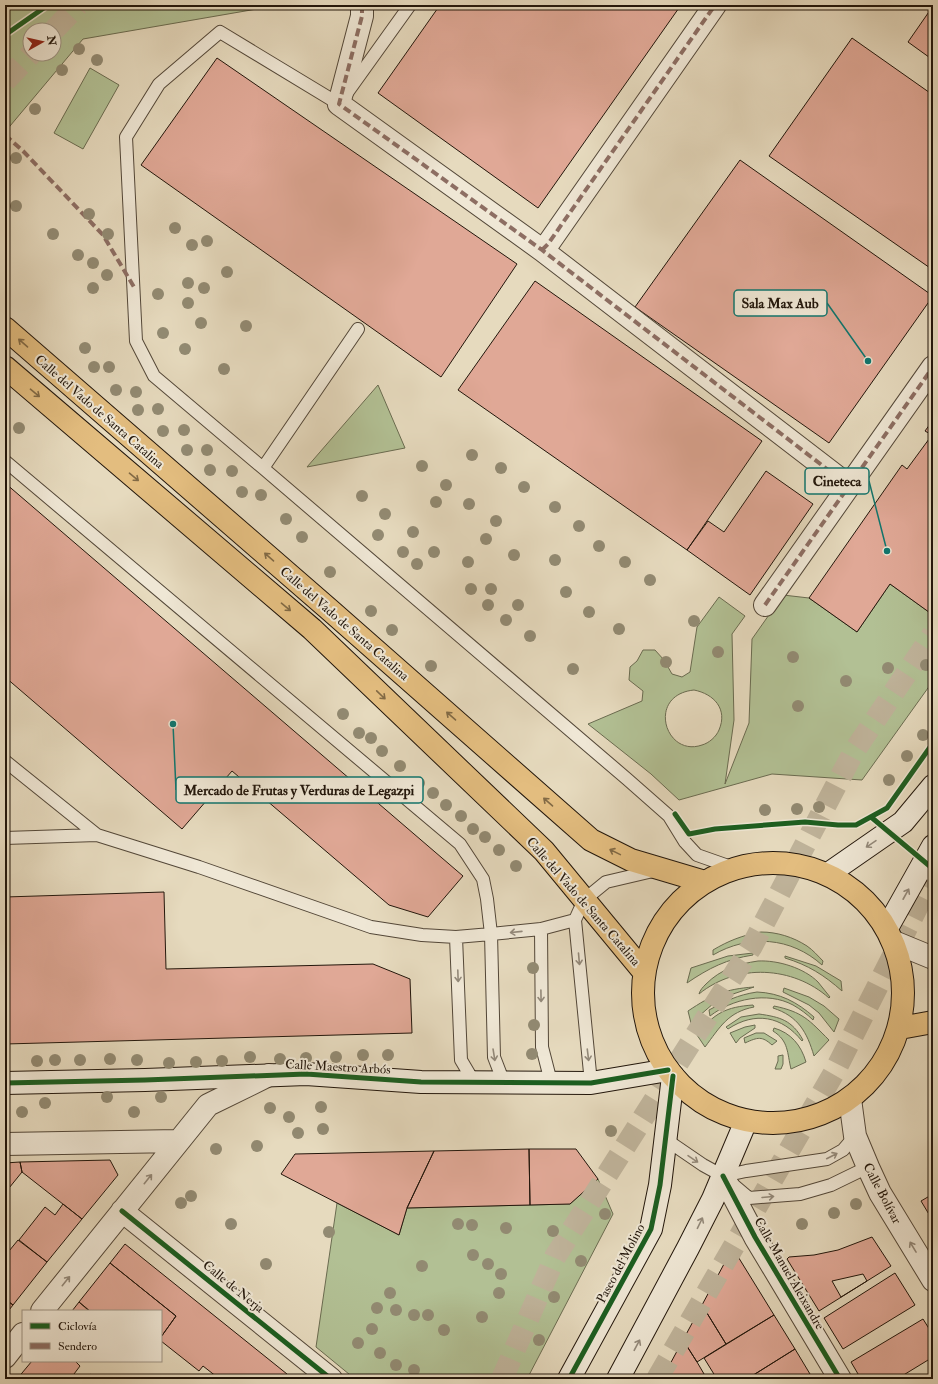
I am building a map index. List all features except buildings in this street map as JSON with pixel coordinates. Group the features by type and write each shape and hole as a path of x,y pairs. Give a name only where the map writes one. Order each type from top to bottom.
{"main road":[{"name":"Calle del Vado de Santa Catalina","path":"5,328 325,605 591,840 631,860 705,882"},
{"name":"Calle del Vado de Santa Catalina","path":"5,367 312,629 544,851 644,972"},
{"path":"782,862 828,874 852,888 871,906 890,935 901,963 904,984 904,1006 900,1028 886,1057 869,1081 850,1098 826,1112 801,1121 773,1124 746,1121 726,1115 706,1105 688,1092 671,1073 654,1046 645,1019 642,992 644,972 652,945 665,920 683,899 705,882 734,868 750,864 782,862"},
{"path":"900,1028 933,1022"}],"street":[{"path":"362,5 362,16 339,104 542,250 849,486"},
{"path":"542,250 548,244 715,5"},
{"path":"765,606 933,367"},
{"path":"828,874 904,822 933,786"},
{"path":"933,846 890,935 933,958"},
{"name":"Calle Maestro Arbós","path":"5,1083 146,1080 306,1074 421,1082 591,1083 671,1073"},
{"name":"Paseo del Molino","path":"569,1379 651,1229 660,1186 671,1073"},
{"path":"43,1310 208,1104 269,1075"},
{"name":"Calle Bolívar","path":"850,1098 855,1136 868,1167 880,1193 933,1280"},
{"path":"618,1379 688,1248 723,1176 746,1121"},
{"path":"5,1144 178,1141"},
{"name":"Calle Manuel Aleixandre","path":"723,1176 755,1237 840,1379"},
{"name":"Calle de Nerja","path":"122,1211 328,1378"},
{"path":"5,1357 22,1335"}],"lane":[{"path":"410,5 339,104 220,32 160,84 126,137 136,341 154,376 669,816 685,842 697,855 734,868"},
{"path":"263,468 358,329"},
{"path":"5,461 460,844 483,879 487,899 491,934 494,1057 504,1083"},
{"path":"5,761 97,835"},
{"path":"5,838 97,835 206,870 371,927 422,935 456,937 491,934 541,929 575,920"},
{"path":"591,1083 575,920 584,900 606,882 638,873 662,869"},
{"path":"541,929 542,1048 550,1082"},
{"path":"456,937 461,1060 474,1082"},
{"path":"723,1176 746,1171 827,1159 843,1150 855,1136"},
{"path":"665,1139 703,1165 723,1176 749,1198 800,1194 831,1185 868,1167"}],"green space":[{"path":"5,5 280,5 83,39 5,132"},
{"path":"90,68 119,85 83,149 54,133"},
{"path":"378,385 405,448 307,467"},
{"path":"890,584 933,615 933,681 862,780 772,774 679,800 651,774 588,724 642,701 643,691 629,680 630,667 637,661 643,650 655,650 664,660 672,674 682,677 690,672 697,627 719,597 745,616 732,634 734,720 725,784 749,723 752,639 783,595 809,598 857,632","holes":["694,690 708,695 717,704 722,715 721,722 718,733 710,741 702,745 689,747 678,743 671,735 666,724 666,713 670,703 679,694"]},
{"path":"761,932 779,934 802,943 811,949 823,961 822,965 797,949 783,944 769,942 741,944 727,948 713,955 713,950 724,944 754,933"},
{"path":"753,953 753,955 718,965 687,983 691,968 728,956"},
{"path":"785,956 816,966 841,981 842,991 815,971 785,958"},
{"path":"758,961 774,962 790,966 806,973 818,982 830,997 829,998 815,987 799,980 782,974 765,972 747,973 730,977 714,984 699,994 706,984 718,974 730,968"},
{"path":"754,987 730,995 714,1003 691,1023 688,1011 704,1001 727,991"},
{"path":"784,988 809,997 824,1006 839,1019 834,1032 819,1013 809,1005 783,992"},
{"path":"757,992 773,994 788,999 814,1017 813,1020 793,1005 772,998 739,1001 710,1016 709,1010 738,997"},
{"path":"753,1005 754,1007 745,1009 725,1021 705,1047 697,1035 709,1021 721,1012 735,1007"},
{"path":"774,1006 799,1014 816,1027 829,1040 814,1056 805,1032 795,1020 782,1011 773,1008"},
{"path":"759,1014 779,1018 785,1021 799,1033 803,1040 802,1041 786,1026 777,1021 768,1019 758,1018 738,1023 728,1029 726,1027 741,1017"},
{"path":"755,1025 755,1028 740,1038 736,1043 730,1033 745,1027"},
{"path":"774,1028 790,1036 794,1040 801,1050 806,1062 791,1069 785,1043 773,1031"},
{"path":"756,1033 764,1033 777,1041 772,1045 760,1038 745,1043 744,1038"},
{"path":"783,1055 783,1064 781,1069 775,1069 778,1056"},
{"path":"598,1179 613,1214 527,1379 355,1379 316,1347 337,1203 399,1235 407,1208 570,1204"}],"tunnel":[{"path":"62,22 78,5"},
{"path":"5,81 23,62"},
{"path":"502,1379 555,1257 752,946 853,753 933,634"},
{"path":"657,1379 835,1071 933,876"}],"marked path":[{"path":"362,5 362,16 339,104 542,250 849,486"},
{"path":"542,250 548,244 715,5"},
{"path":"5,135 23,151 103,235 134,287"},
{"path":"765,605 933,367"}],"cycle path":[{"path":"5,35 48,5"},
{"path":"675,814 689,834 715,829 805,822 856,825 887,808 933,743"},
{"path":"871,817 932,868 931,878"},
{"path":"5,1083 306,1074 421,1082 591,1083 668,1070"},
{"path":"569,1379 651,1229 660,1185 673,1076"},
{"path":"723,1176 755,1237 840,1379"},
{"path":"122,1211 331,1379"}],"place":[{"name":"Sala Max Aub","path":"868,361"},
{"name":"Cineteca","path":"887,551"},
{"name":"Mercado de Frutas y Verduras de Legazpi","path":"173,724"}]}
